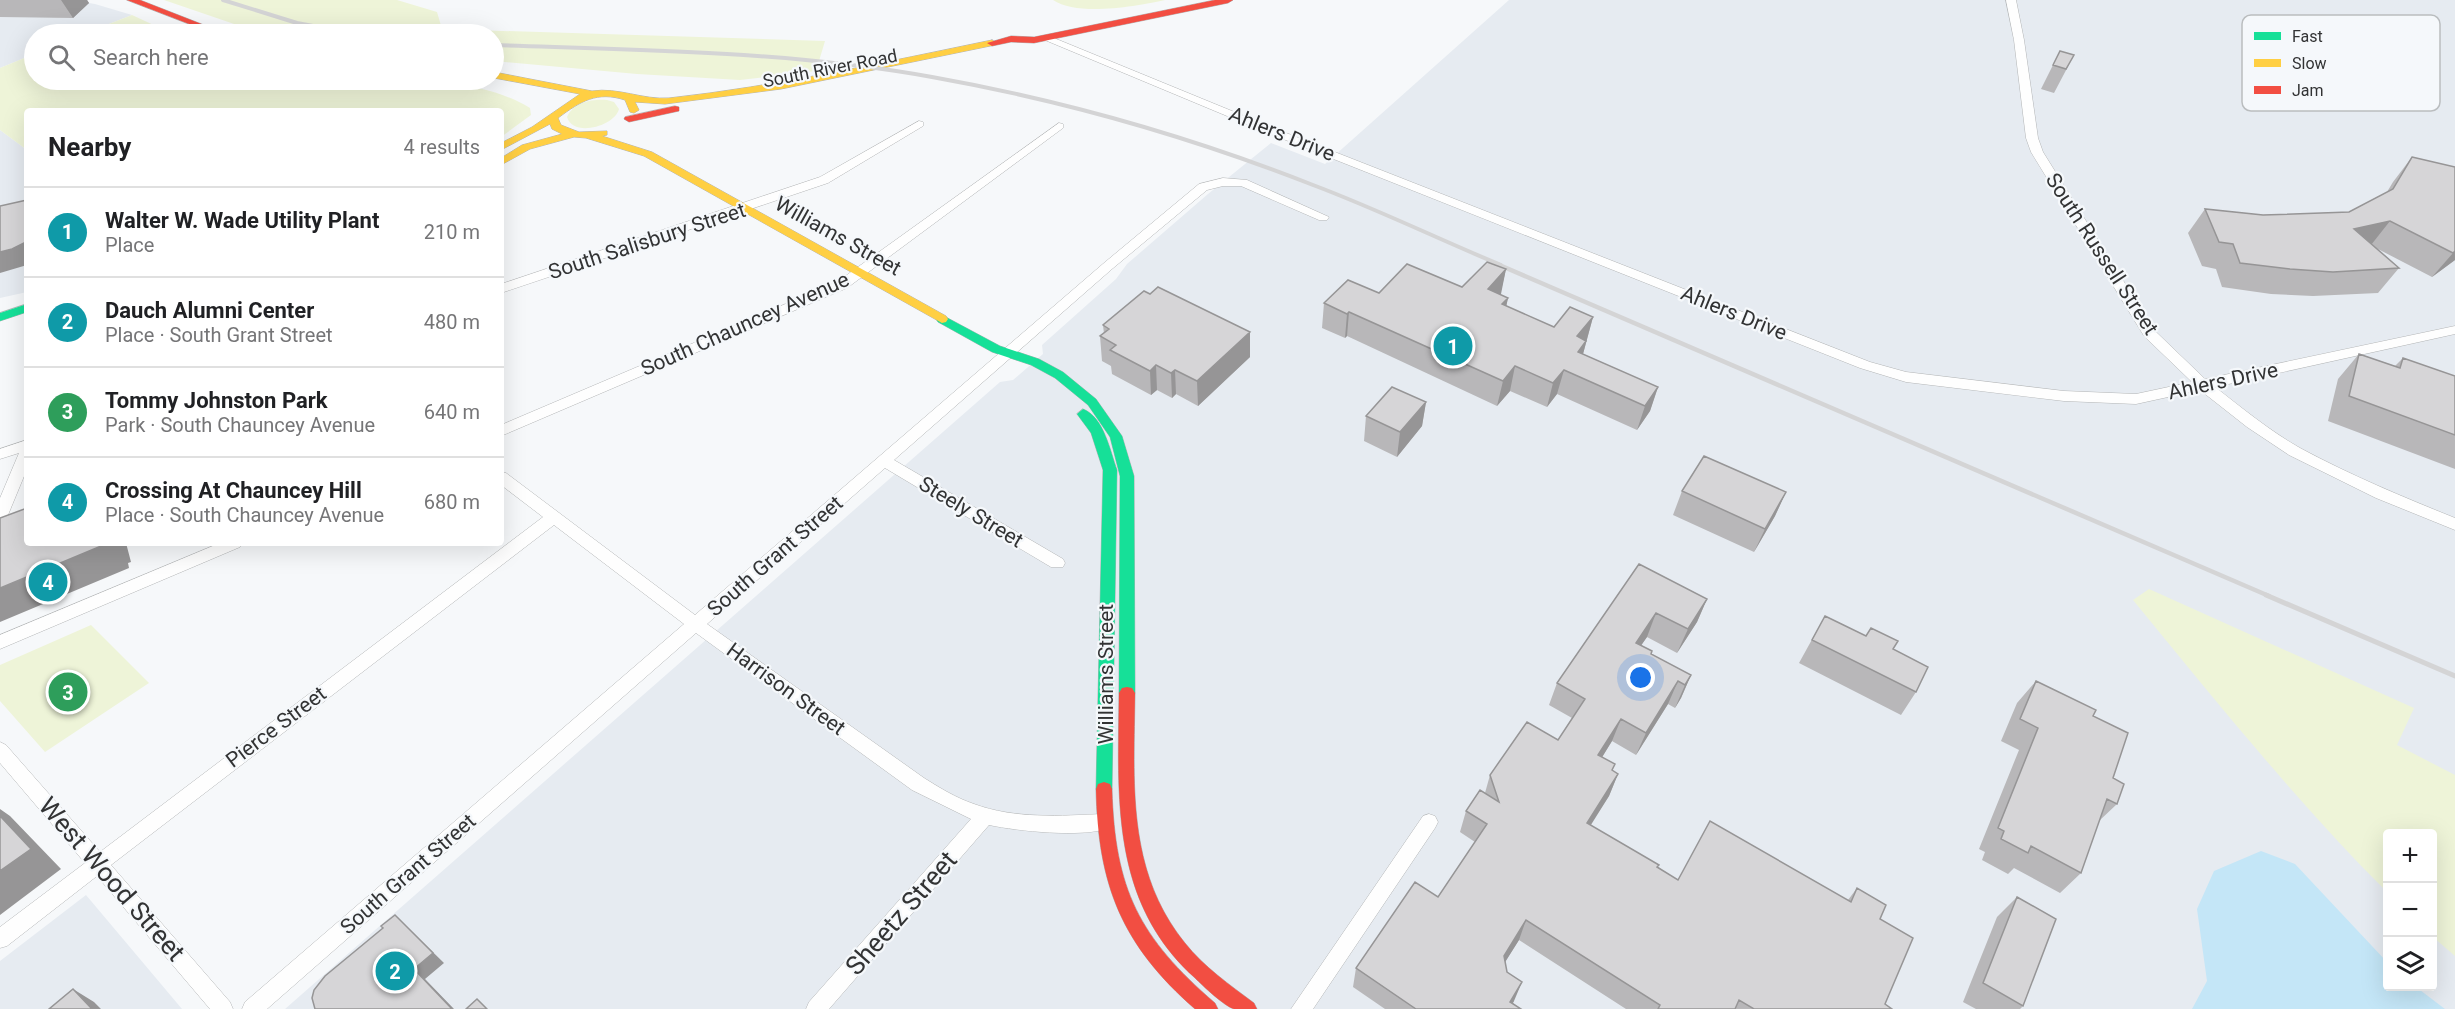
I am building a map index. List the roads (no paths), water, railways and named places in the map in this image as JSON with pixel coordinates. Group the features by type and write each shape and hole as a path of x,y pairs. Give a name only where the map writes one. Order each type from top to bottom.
{"main road":[{"path":"132,0 196,24"},
{"name":"South River Road","path":"504,77 541,82 564,90 614,93 629,98 665,101 781,86 1011,39 1040,39 1228,0"},
{"name":"South River Road","path":"590,136 628,121 681,108 820,90 1017,49 1040,39"},
{"path":"521,81 526,89 545,100 554,114 556,127 571,135"},
{"path":"504,145 571,101 592,93"},
{"path":"628,121 634,111 634,105 629,98"},
{"name":"Williams Street","path":"628,121 631,135 648,154"},
{"path":"504,160 526,147 571,135 590,136"},
{"name":"Williams Street","path":"590,136 648,154 1007,355 1034,362 1073,385 1106,419 1117,438 1127,476 1127,823 1131,858 1145,898 1167,937 1181,956 1210,982 1248,1009"},
{"path":"0,309 24,302"},
{"path":"0,316 24,310"},
{"path":"0,323 24,317"},
{"name":"Williams Street","path":"1007,355 1024,372 1035,378"},
{"name":"Williams Street","path":"1055,390 1075,404 1097,431 1110,470 1103,822 1113,873 1131,924 1162,966 1209,1009"}],"street":[{"name":"South Russell Street","path":"2012,0 2032,138 2037,152 2150,333 2203,385 2252,423 2294,451 2381,494 2455,524"},
{"name":"Ahlers Drive","path":"1040,39 1866,365 1906,377 2106,400 2136,399 2455,330"},
{"name":"South Salisbury Street","path":"504,288 745,208 832,176 918,124"},
{"name":"South Chauncey Avenue","path":"504,430 842,285 1059,126"},
{"name":"South Grant Street","path":"252,1009 1203,187 1223,182 1243,183 1323,217"},
{"path":"0,454 24,446"},
{"path":"0,515 24,459"},
{"name":"Steely Street","path":"885,461 1057,563"},
{"name":"Harrison Street","path":"504,479 696,624 918,784 952,803 985,816 1049,824 1103,822"},
{"name":"Pierce Street","path":"0,939 554,518"},
{"path":"0,642 228,546"},
{"name":"West Wood Street","path":"0,750 223,1009"},
{"name":"Sheetz Street","path":"816,1009 985,816"},
{"path":"1301,1009 1429,822"}],"water":[{"path":"2261,851 2295,864 2383,958 2383,991 2421,991 2445,1009 2192,1009 2207,981 2197,909 2214,871"}],"railway":[{"path":"223,0 302,24"},
{"path":"504,45 659,50 768,57 878,68 980,86 1077,109 1220,151 1337,194 1501,265"},
{"path":"1497,264 2269,596"},
{"path":"2266,595 2455,676"}],"place":[{"name":"Walter W. Wade Utility Plant","path":"1453,346"},
{"name":"Crossing At Chauncey Hill","path":"48,582"},
{"name":"Tommy Johnston Park","path":"68,692"},
{"name":"Dauch Alumni Center","path":"395,971"}]}
